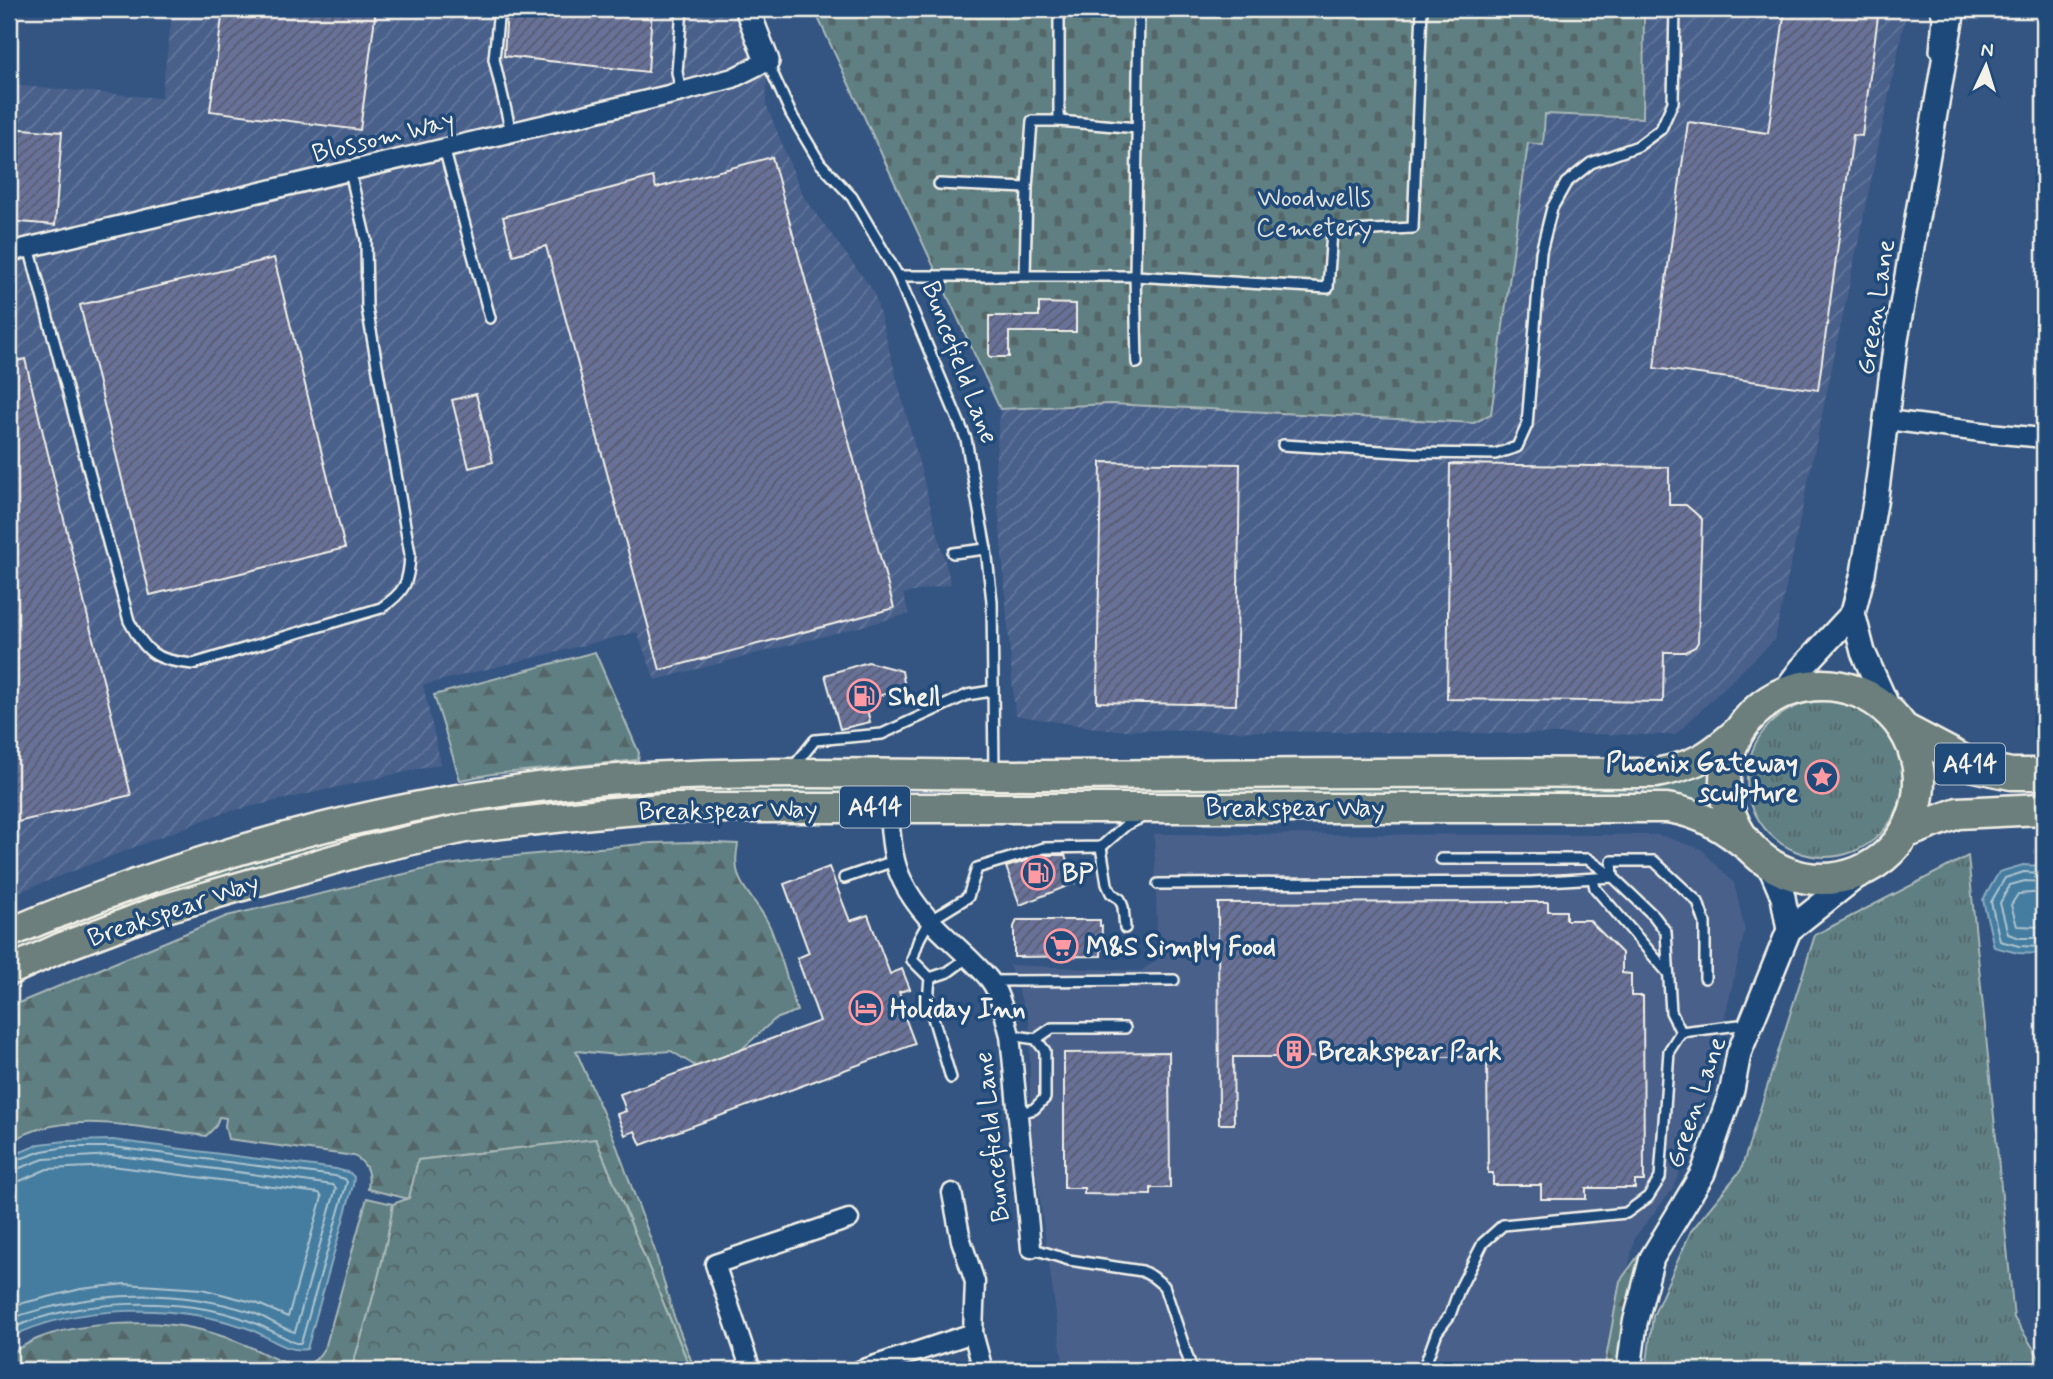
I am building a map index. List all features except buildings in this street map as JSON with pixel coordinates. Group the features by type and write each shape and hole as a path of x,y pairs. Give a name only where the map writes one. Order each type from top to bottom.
{"highway":[{"path":"1812,685 1840,686 1867,695 1897,720 1914,748 1919,781 1915,813 1905,833 1888,854 1866,869 1834,878 1800,877 1761,857 1737,830 1727,805 1724,779 1729,752 1740,729 1760,707 1784,692 1812,685"},
{"name":"A414","path":"1897,720 1974,766 2011,774 2044,774"},
{"name":"A414","path":"1905,833 1958,813 2044,809"}],"main road":[{"name":"Breakspear Way","path":"9,933 151,878 348,821 430,804 584,782 790,771 994,775 1656,773 1679,769 1699,761 1740,729"},
{"name":"Breakspear Way","path":"9,971 62,947 163,909 363,851 465,828 663,808 1667,808 1711,820 1761,857"}],"street":[{"name":"Buncefield Lane","path":"747,9 767,61"},
{"name":"Green Lane","path":"1897,720 1863,652 1853,613 1863,573 1888,420 1896,340 1952,9"},
{"name":"Blossom Way","path":"9,252 681,92 733,78 767,61"},
{"path":"1888,420 2044,438"},
{"name":"Green Lane","path":"1784,692 1802,668 1853,613"},
{"name":"Buncefield Lane","path":"888,807 894,861 903,882 929,921 991,981 1001,1005 1010,1035 1031,1248"},
{"path":"1761,857 1783,897 1789,930 1866,869"},
{"name":"Green Lane","path":"1629,1370 1635,1322 1652,1258 1703,1173 1732,1090 1739,1053 1789,930"},
{"path":"952,1193 961,1240 975,1282 973,1333 983,1370"},
{"path":"751,1370 715,1264 849,1219"},
{"path":"861,1370 973,1333"}],"lane":[{"path":"499,9 494,59 511,132"},
{"path":"681,92 677,72 682,9"},
{"path":"1059,9 1059,121"},
{"path":"1136,363 1139,9"},
{"path":"898,276 1135,276 1328,288 1332,232 1413,228 1422,9"},
{"path":"1283,445 1427,454 1495,454 1517,447 1527,425 1541,252 1552,208 1566,183 1591,163 1638,146 1661,130 1673,102 1675,9"},
{"path":"1922,192 1938,18 1935,9"},
{"name":"Buncefield Lane","path":"767,61 791,114 820,163 852,197 898,276 966,439 986,548 993,635 991,691 994,775"},
{"path":"1025,275 1032,121 1137,128"},
{"path":"444,148 490,318"},
{"path":"29,247 129,621 142,645 165,661 192,664 381,608 399,596 409,576 410,554 367,308 366,240 350,172"},
{"path":"939,184 1027,188"},
{"path":"953,553 986,548"},
{"path":"790,771 815,740 882,734 967,695 991,691"},
{"path":"951,1078 928,1001 930,978 912,960 929,921 968,897 977,868 1044,848 1101,847 1126,825 1169,807"},
{"path":"1101,847 1107,884 1111,893 1120,899 1125,928"},
{"path":"1441,859 1588,859 1613,877 1654,916 1666,932 1671,1012 1681,1032"},
{"path":"844,878 894,861"},
{"path":"1613,877 1612,861 1654,861 1698,902 1705,923 1705,978"},
{"path":"1158,884 1530,882 1613,877"},
{"path":"1593,879 1595,888 1668,973"},
{"path":"930,978 948,972 967,958"},
{"path":"991,981 1174,980"},
{"path":"1681,1032 1752,1024"},
{"path":"1010,1035 1036,1039 1052,1028 1125,1028"},
{"path":"1423,1370 1437,1332 1450,1315 1459,1290 1483,1243 1503,1225 1626,1213 1648,1197 1660,1178 1669,1051 1681,1032"},
{"path":"1016,1114 1034,1109 1045,1098 1045,1051 1036,1039"},
{"path":"1031,1248 1069,1261 1142,1271 1153,1277 1164,1286 1192,1370"}],"shaded area":[{"path":"173,9 741,9 767,61 766,104 803,196 874,292 951,584 903,594 909,614 655,680 637,632 423,685 441,764 222,813 9,896 9,85 161,98"},
{"path":"1644,9 1907,9 1775,639 1675,735 1108,730 1015,715 995,468 1000,409 1111,404 1491,414 1528,143 1545,114 1643,117"},
{"path":"1154,834 1659,835 1701,849 1734,883 1745,931 1702,1115 1673,1189 1635,1237 1605,1370 1064,1370 1030,1129 1030,1024 1009,965 1141,971 1158,959"}],"green space":[{"name":"Woodwells Cemetery","path":"814,9 1644,9 1643,118 1545,114 1543,145 1528,143 1491,414 1474,423 1111,404 1000,409"},
{"path":"595,652 639,753 638,760 492,774 460,780 434,695"},
{"path":"1825,701 1855,707 1880,724 1897,749 1903,779 1897,809 1880,834 1855,851 1825,857 1795,851 1770,834 1753,809 1747,779 1753,749 1770,724 1795,707"},
{"path":"1719,767 1720,807 1687,799 1644,796 1643,782 1683,781"},
{"path":"1636,782 1637,795 952,796 953,785"},
{"path":"884,784 883,797 575,807 9,960 9,944 133,895 328,837 524,800 662,788"},
{"path":"652,843 738,844 736,859 740,880 770,927 797,1011 775,1019 741,1050 697,1067 671,1051 617,1055 576,1051 613,1136 655,1251 673,1314 695,1370 691,1370 596,1139 418,1160 409,1199 368,1189 367,1170 354,1156 228,1139 226,1118 219,1117 216,1126 206,1136 123,1125 80,1123 39,1129 9,1141 9,1007 227,916 434,867 505,857"},
{"path":"1968,856 2014,1318 2044,1365 2044,1370 1646,1370 1653,1316 1691,1231 1741,1170 1815,935"},
{"path":"596,1139 691,1370 351,1370 376,1287 393,1204 409,1198 418,1160"},
{"path":"367,1198 393,1204 376,1287 351,1370 9,1370 9,1354 37,1339 73,1329 139,1323 197,1329 238,1342 284,1362 304,1365 312,1362 326,1345"},
{"path":"1649,1241 1619,1370 1604,1370 1620,1281"}],"water":[{"path":"2023,865 2044,866 2044,954 2018,953 1994,947 1983,900 1999,872"},
{"path":"113,1140 336,1169 354,1177 307,1349 284,1346 247,1328 219,1320 158,1311 95,1313 36,1327 9,1338 9,1157 40,1144"}],"place":[{"name":"Shell","path":"864,696"},
{"name":"Phoenix Gateway sculpture","path":"1822,777"},
{"name":"BP","path":"1038,873"},
{"name":"M&S Simply Food","path":"1061,946"},
{"name":"Holiday Inn","path":"866,1008"},
{"name":"Breakspear Park","path":"1294,1051"}]}
